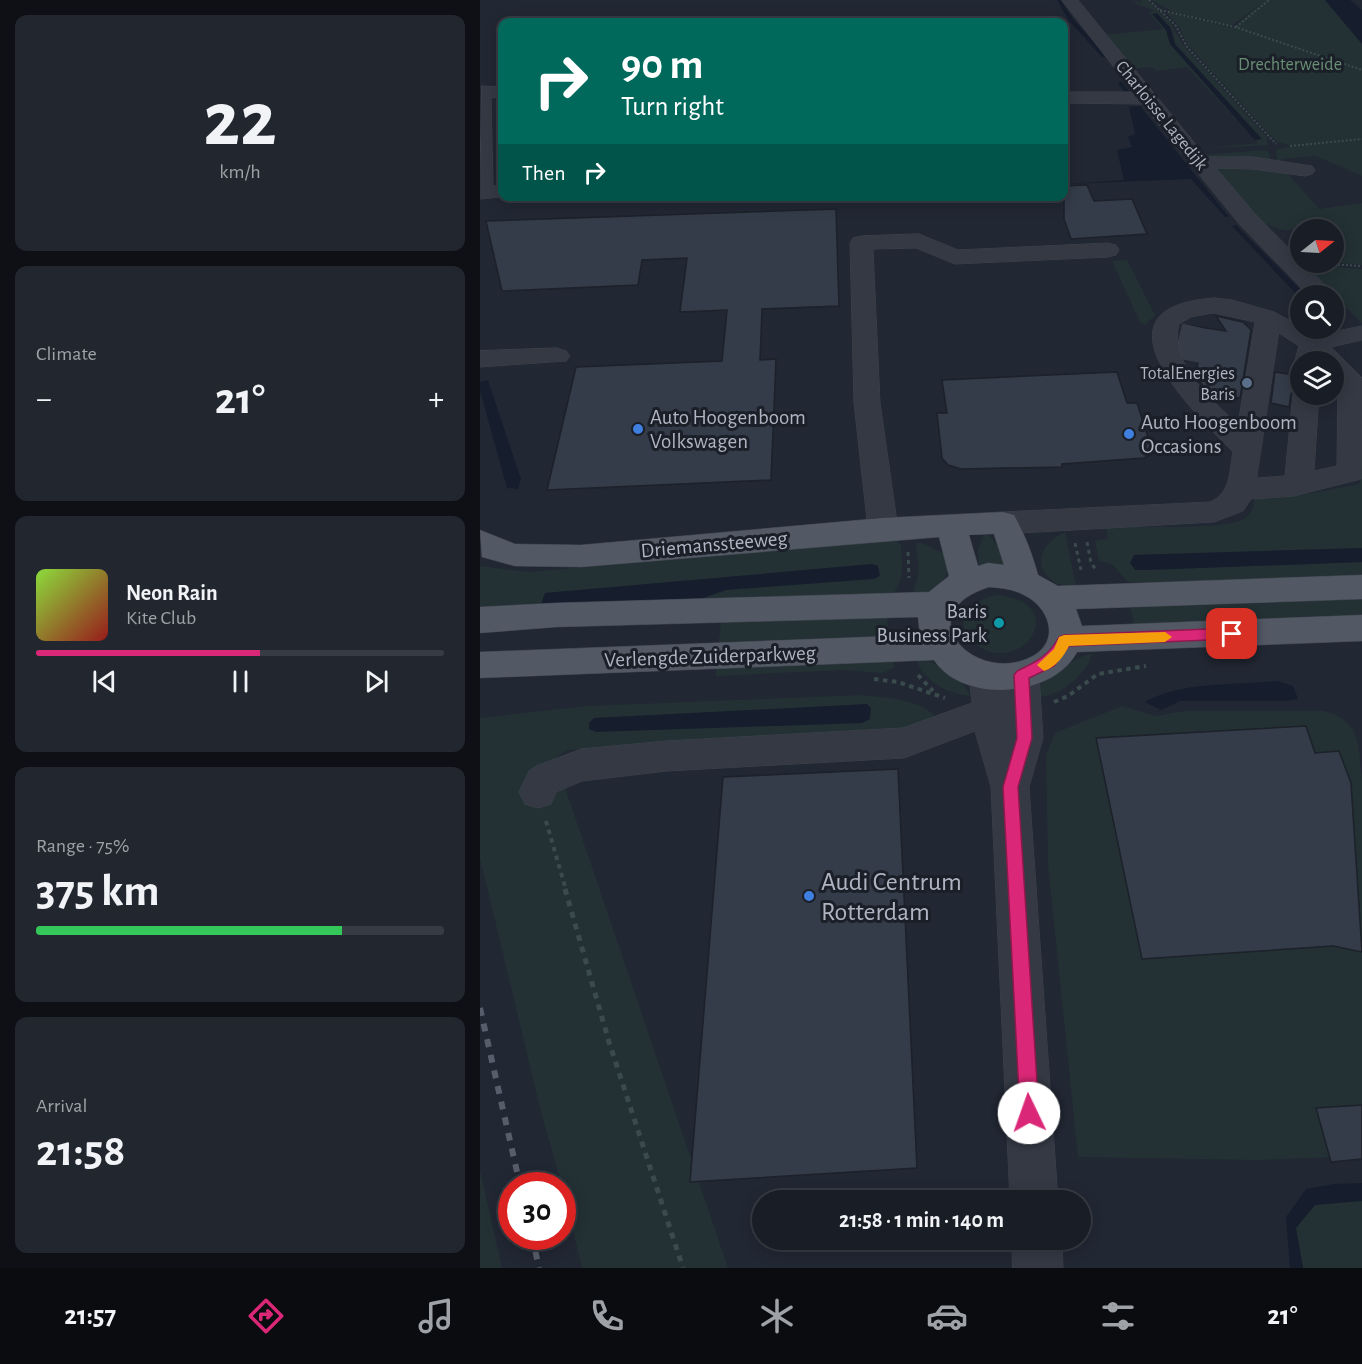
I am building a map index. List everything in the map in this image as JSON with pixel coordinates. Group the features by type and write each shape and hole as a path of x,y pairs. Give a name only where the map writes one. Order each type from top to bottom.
{"main road":[{"name":"Driemanssteeweg","path":"480,541 504,553 541,557 883,529 1003,523"},
{"path":"1003,523 1014,544 1024,579"},
{"path":"951,525 966,580"},
{"path":"1000,574 1024,579 1046,590 1064,614 1064,640 1059,652 1049,662 1022,675 986,676 959,665 940,647 933,626 937,604 949,590 966,580 1000,574"},
{"path":"1054,598 1362,587"},
{"path":"480,620 567,614 937,604"},
{"path":"1064,640 1362,628"},
{"name":"Verlengde Zuiderparkweg","path":"480,665 940,647"}],"street":[{"name":"Charloisse Lagedijk","path":"1070,0 1201,164 1256,229 1290,263"},
{"path":"1108,76 1131,77"},
{"path":"488,193 482,92 498,92"},
{"path":"1068,98 1148,98"},
{"path":"1201,164 1242,162 1305,170"},
{"path":"1256,229 1290,236"},
{"path":"883,529 867,403 861,243 919,241 955,257 1108,250"},
{"name":"Charloisse Lagedijk","path":"1300,273 1312,285"},
{"path":"1248,450 1198,401 1181,365 1164,346 1165,324 1179,313 1209,306 1232,308 1268,321 1335,346 1351,381 1351,472 1294,486 1240,491 1248,450 1268,321"},
{"path":"1192,326 1195,318 1209,306"},
{"path":"480,359 557,356"},
{"path":"1294,486 1299,482 1305,405"},
{"name":"Driemanssteeweg","path":"1003,523 1214,512 1233,504 1240,491"},
{"path":"538,792 542,782 549,777 581,765 667,756 903,743 1006,711 1022,675"},
{"path":"986,676 1024,738 1010,787 1033,1190"},
{"path":"1037,1250 1038,1268"}],"path":[{"path":"1149,0 1176,26 1187,47 1278,147"},
{"path":"1235,27 1269,0"},
{"path":"1160,10 1235,27 1362,70"},
{"path":"1289,146 1362,138"},
{"path":"1344,265 1362,266"},
{"path":"936,694 1006,711 1068,696 1098,674 1155,664"},
{"path":"538,792 609,1042 683,1268"}],"green space":[{"path":"1131,0 1143,3 1140,0 1147,0 1170,22 1183,45 1266,136 1268,145 1198,149 1258,143 1255,140 1261,139 1175,44 1172,30 1153,14 1166,30 1170,44 1251,136 1187,67 1156,71 1152,67 1131,69 1103,35 1163,29 1149,13 1154,11"},
{"name":"Drechterweide","path":"1151,0 1325,0 1362,44 1362,176 1316,156 1281,159 1280,163 1277,162 1276,150 1293,146 1277,142 1272,137 1187,44 1180,28 1166,12 1233,28 1260,4 1231,26 1173,12"},
{"path":"1265,150 1269,152 1271,162 1205,158 1202,155"},
{"path":"1213,167 1282,167 1319,209 1362,203 1362,265 1344,263 1344,219 1290,219 1290,230 1263,223"},
{"path":"1127,260 1155,315 1145,325 1140,322 1112,261"},
{"path":"1344,268 1362,269 1362,323 1344,306 1344,285 1323,285 1310,273 1344,273"},
{"path":"1362,425 1362,548 1134,555 1130,563 1145,570 1362,562 1362,581 1128,582 1112,564 1099,561 1095,541 1108,539 1106,527 1197,526 1231,523 1248,516 1255,497 1297,496 1360,484"},
{"path":"1065,532 1075,582 1079,588 1054,582 1046,575 1042,567 1041,558 1045,548"},
{"path":"984,535 989,535 1002,552 1004,565 979,567 978,549"},
{"path":"883,540 897,541 901,545 901,579 890,597 705,602 703,598 726,590 873,564 545,593 540,607 480,609 480,566 529,572"},
{"path":"920,542 943,553 949,568 944,579 937,586 916,595 914,591 919,571 916,543"},
{"path":"997,595 1020,601 1033,611 1036,624 1032,636 1021,647 1007,653 990,652 973,642 963,626 967,612 973,606 988,597"},
{"path":"1362,598 1362,620 1135,630 1130,605"},
{"path":"887,615 889,641 718,649 721,623"},
{"path":"1092,653 1084,669 1070,684 1052,694 1034,697 1049,676 1076,659"},
{"path":"921,658 936,664 956,677 970,696 945,689 930,680 919,667 916,659"},
{"path":"892,659 895,667 883,673 844,670 716,676 716,667"},
{"path":"862,695 910,702 935,716 898,732 568,750 555,758 728,1268 582,1268 576,1243 576,1172 558,1172 542,1116 480,858 480,718 587,706","holes":["867,705 589,723 594,718"]},
{"path":"1122,706 1156,716 1184,711 1324,711 1336,715 1352,728 1358,746 1362,780 1362,1156 1257,1160 1078,1157 1048,864 1046,755 1055,733"},
{"path":"480,1170 502,1268 480,1268"},
{"path":"1362,1201 1362,1268 1303,1268 1296,1228 1315,1205"}],"water":[{"path":"1325,0 1350,0 1362,10 1362,44"},
{"path":"1157,13 1170,27 1175,44 1262,139 1255,140 1170,44 1166,30 1152,14"},
{"path":"1140,106 1229,217 1225,217 1191,179 1068,184 1124,180 1117,150 1132,147 1128,137 1135,134 1129,107"},
{"path":"1236,225 1296,285 1290,285 1290,287 1232,226"},
{"path":"488,380 521,479 518,489 507,488 480,391 480,382"},
{"path":"1362,548 1362,562 1145,570 1135,570 1130,563 1134,555"},
{"path":"873,564 878,566 880,576 874,579 726,590 703,598 540,607 545,593"},
{"path":"1277,681 1293,686 1298,699 1180,701 1161,710 1145,702 1175,690 1192,687"},
{"path":"867,704 871,708 870,719 862,723 596,732 589,729 589,723 594,718"},
{"path":"1362,1183 1362,1201 1315,1205 1296,1228 1303,1268 1290,1268 1286,1217 1306,1189 1334,1184"}],"building":[{"path":"1087,185 1094,201 1132,199 1147,234 1071,239 1064,219 1064,201 1068,201 1068,186"},
{"path":"836,209 839,306 762,309 760,360 776,359 771,480 547,490 576,367 722,361 727,310 680,312 687,258 642,260 638,285 502,291 486,221"},
{"path":"1216,316 1243,322 1251,330 1240,398 1208,392 1196,377 1198,362 1186,360 1182,352 1181,345 1186,325 1226,331"},
{"path":"1117,372 1127,403 1137,403 1153,453 1144,458 1062,464 1062,467 961,469 948,465 942,458 937,413 947,413 942,380"},
{"path":"1275,372 1290,374 1289,407 1271,403"},
{"path":"1306,726 1315,753 1339,751 1351,783 1362,952 1333,946 1142,959 1096,738"},
{"name":"Audi Centrum Rotterdam","path":"898,769 917,1168 690,1182 723,777"},
{"path":"1362,1105 1362,1159 1331,1162 1316,1108"}],"waterway":[{"path":"1059,0 1071,20 1104,56"},
{"path":"1121,83 1128,93"}],"tunnel":[{"path":"1188,347 1193,326"},
{"path":"1185,360 1188,345"}],"railway":[{"path":"480,1008 517,1172"},
{"path":"535,1250 539,1268"}],"slow traffic":[{"path":"1044,665 1059,652 1064,640 1165,637"}],"place":[{"name":"TotalEnergies Baris","path":"1247,383"},
{"name":"Auto Hoogenboom Volkswagen","path":"638,429"},
{"name":"Auto Hoogenboom Occasions","path":"1129,434"},
{"name":"Baris Business Park","path":"999,623"},
{"name":"Audi Centrum Rotterdam","path":"809,896"}],"route":[{"path":"1029,1113 1010,787 1024,738 1022,675 1037,670 1049,662 1059,652 1064,640 1232,634"}]}
